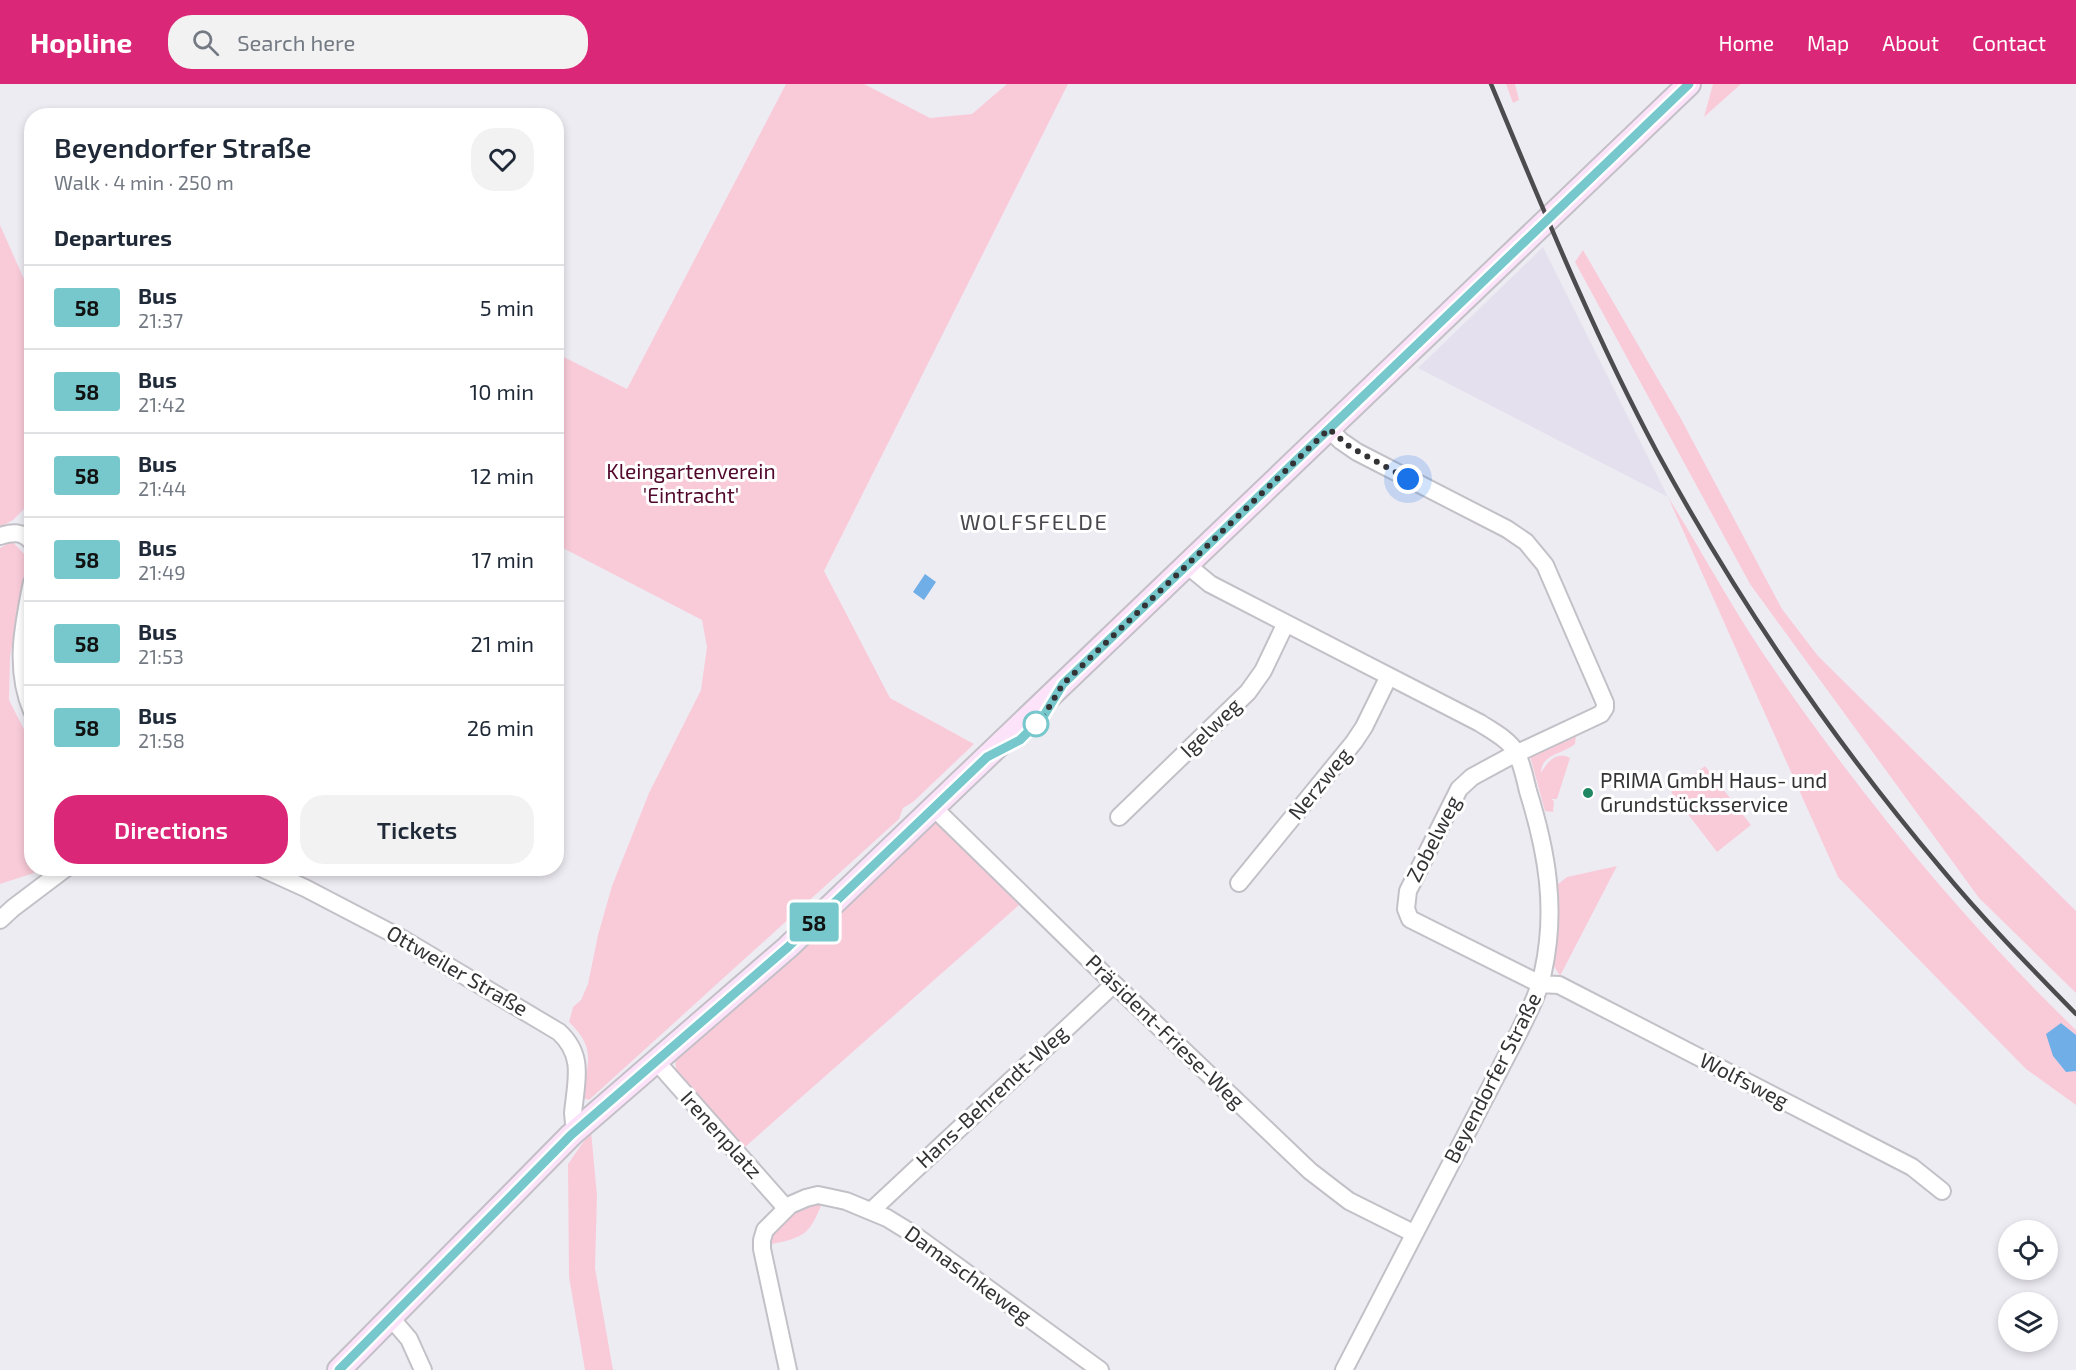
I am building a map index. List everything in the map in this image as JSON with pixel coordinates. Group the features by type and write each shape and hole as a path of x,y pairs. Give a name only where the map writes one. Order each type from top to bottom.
{"main road":[{"path":"339,1370 578,1129 788,947 1689,84"}],"street":[{"name":"Zobelweg","path":"1329,429 1357,452 1514,533 1532,548 1545,565 1604,702 1605,708 1601,714 1517,753 1472,777 1456,793 1410,885 1406,898 1407,916 1414,922 1540,984"},
{"path":"8,534 24,535"},
{"path":"1187,565 1206,582 1486,727 1505,740 1517,753"},
{"name":"Igelweg","path":"1119,817 1248,692 1263,671 1285,624"},
{"path":"24,633 21,652 24,681"},
{"name":"Nerzweg","path":"1239,883 1354,742 1388,678"},
{"path":"987,757 1020,740 1043,717 1063,684"},
{"path":"967,777 984,747 1008,724 1036,711"},
{"name":"Beyendorfer Straße","path":"1344,1370 1519,1032 1544,970 1549,934 1548,867 1540,828 1517,753"},
{"name":"Präsident-Friese-Weg","path":"934,808 1114,984 1328,1186 1359,1207 1413,1233"},
{"path":"0,920 55,876"},
{"name":"Ottweiler Straße","path":"279,876 401,938 559,1032 570,1044 576,1056 573,1113 574,1123 578,1129"},
{"name":"Hans-Behrendt-Weg","path":"872,1211 1114,984"},
{"name":"Wolfsweg","path":"1540,984 1559,985 1912,1167 1942,1191"},
{"name":"Irenenplatz","path":"656,1061 786,1208"},
{"name":"Damaschkeweg","path":"786,1208 806,1198 827,1195 872,1211 924,1242 1100,1370"},
{"path":"786,1208 768,1226 762,1240 770,1290 788,1370"},
{"path":"391,1318 409,1339 423,1370"}],"shaded area":[{"path":"1543,247 1668,497 1418,368"}],"green space":[{"name":"Kleingartenverein 'Eintracht'","path":"786,84 864,84 930,118 972,114 1007,84 1068,84 824,571 890,698 974,744 913,802 903,808 899,819 589,1100 583,1098 588,1065 587,1048 584,1040 569,1022 573,1007 581,1000 588,984 598,935 612,886 649,793 701,690 707,647 702,620 564,549 564,357 627,389"},
{"path":"1506,84 1515,84 1519,100 1513,103"},
{"path":"1713,84 1741,84 1704,117"},
{"path":"0,225 24,279 24,509 13,520 0,527"},
{"path":"1583,250 1680,417 1782,609 1818,656 2076,911 2076,993 1979,898 1750,584 1575,262"},
{"path":"1668,497 1760,649 1869,799 1948,895 2076,1030 2076,1035 2061,1023 2053,1056 2066,1072 2076,1071 2076,1105 2026,1069 1838,877"},
{"path":"12,541 24,554 24,580 10,657 9,700 24,729 25,876 0,884 0,548"},
{"path":"1576,736 1575,744 1549,758 1542,767 1541,773 1553,758 1561,755 1570,758 1557,799 1551,799 1554,801 1553,812 1545,811 1530,756"},
{"path":"1705,766 1751,825 1717,852 1671,792"},
{"path":"933,819 1019,905 744,1148 682,1079 676,1070 675,1058"},
{"path":"1617,866 1560,976 1552,963 1558,884 1567,877"},
{"path":"591,1131 597,1196 595,1268 613,1370 585,1370 569,1277 568,1164"},
{"path":"823,1201 814,1222 804,1233 790,1240 768,1245 774,1234 791,1216 804,1206"}],"water":[{"path":"925,574 936,582 924,600 913,592"},
{"path":"2061,1023 2076,1035 2076,1071 2066,1072 2053,1056 2046,1034"}],"railway":[{"path":"1491,84 1612,364 1658,454 1754,616 1824,719 1900,819 1972,905 2076,1014"}],"bus line":[{"name":"58","path":"339,1370 571,1135 788,947 987,757 1020,740 1043,717 1063,684 1689,84"}],"place":[{"name":"PRIMA GmbH Haus- und Grundstücksservice","path":"1588,793"}],"district":[{"name":"WOLFSFELDE","path":"1034,522"}],"route":[{"path":"1036,724 1043,717 1063,684 1329,429 1357,452 1408,479"}]}
